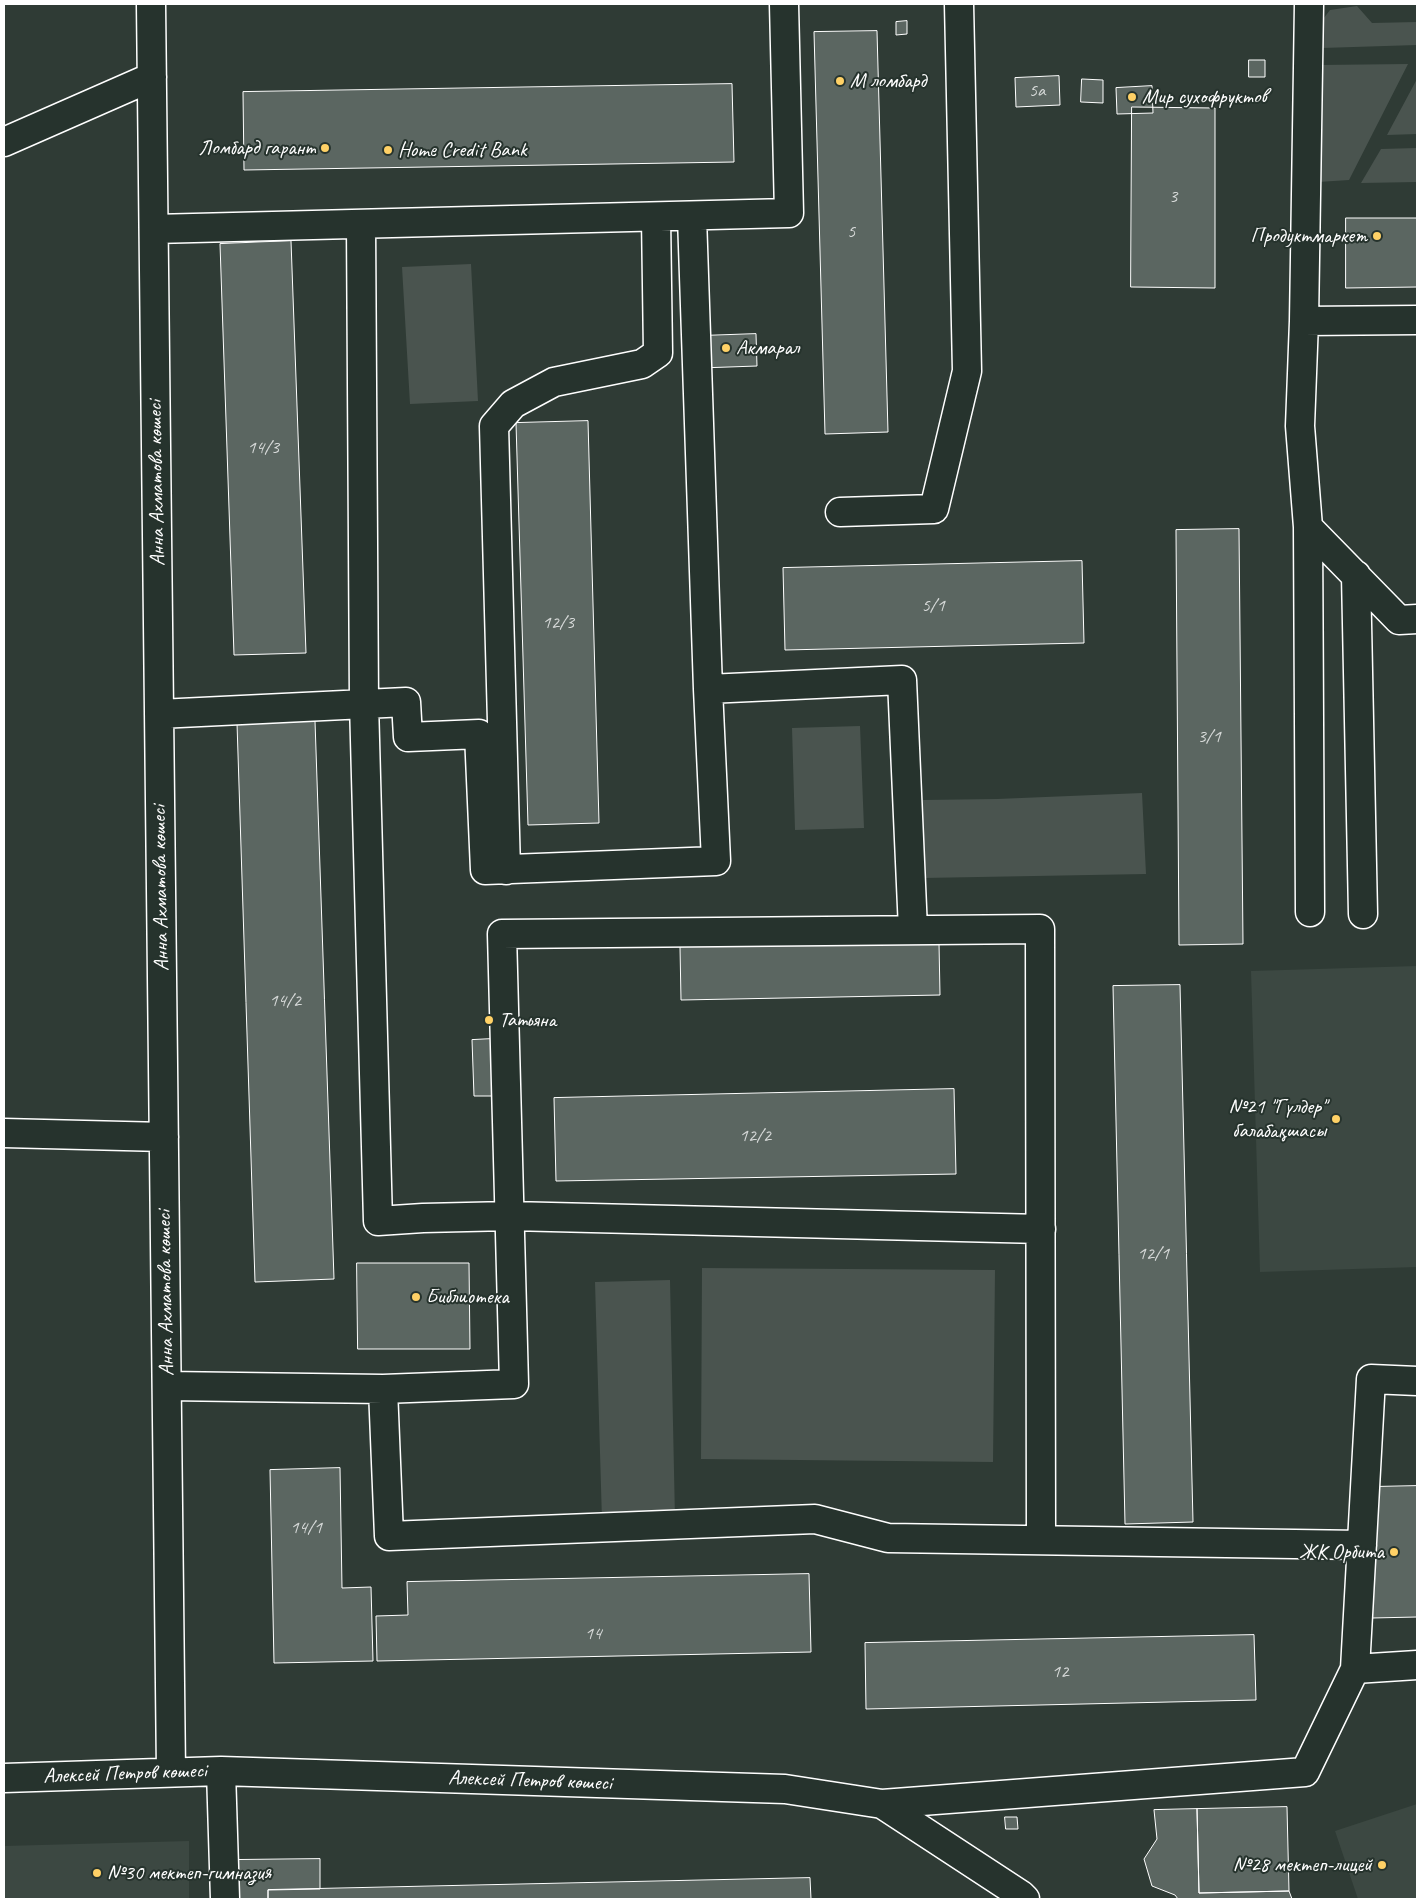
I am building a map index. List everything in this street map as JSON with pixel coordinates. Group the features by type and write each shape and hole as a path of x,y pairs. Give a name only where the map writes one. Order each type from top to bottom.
{"street":[{"name":"Анна Ахматова көшесі","path":"151,4 171,1772"},
{"path":"154,229 692,217 789,213 784,4"},
{"path":"840,512 934,509 967,371 959,4"},
{"path":"1309,4 1304,321 1300,426 1308,527 1310,912"},
{"path":"4,142 152,77"},
{"path":"506,870 494,426 513,404 554,382 642,364 658,353 656,217"},
{"path":"159,714 406,702 408,737 480,734 485,870 716,861 708,689 692,217"},
{"path":"361,224 364,703 378,1221 510,1216 1041,1230"},
{"path":"1304,321 1417,320"},
{"path":"1308,527 1399,620 1417,619"},
{"path":"1356,575 1363,914"},
{"path":"708,689 902,680 913,930"},
{"path":"166,1386 383,1389 514,1384 502,934 1040,929 1041,1540"},
{"path":"4,1132 164,1137"},
{"path":"882,1804 1305,1772 1355,1669 1371,1379 1417,1381"},
{"path":"383,1389 389,1536 815,1519 888,1538 1362,1545"},
{"path":"1355,1669 1417,1666"},
{"path":"221,1771 225,1899"},
{"name":"Алексей Петров көшесі","path":"4,1778 221,1771 784,1789 882,1804 1026,1899"}],"shaded area":[{"path":"1357,6 1372,23 1417,22 1417,45 1322,48 1320,23 1330,10"},
{"path":"1408,64 1349,180 1318,182 1320,65"},
{"path":"1417,79 1417,134 1387,135"},
{"path":"1417,148 1417,182 1361,183 1381,149"},
{"path":"471,264 478,401 410,404 402,267"},
{"path":"860,726 864,828 795,830 792,728"},
{"path":"1142,793 1146,874 923,878 923,800"},
{"name":"№21 \"Гүлдер\" балабақшасы","path":"1417,966 1417,1267 1260,1272 1251,971"},
{"path":"702,1268 995,1270 993,1462 701,1459"},
{"path":"670,1280 675,1519 602,1521 595,1282"},
{"name":"№28 мектеп-лицей","path":"1417,1804 1417,1899 1358,1899 1335,1831"},
{"name":"№30 мектеп-гимназия","path":"189,1841 189,1899 4,1899 4,1846"}],"building":[{"path":"907,21 907,34 896,35 896,22"},
{"path":"877,31 888,432 825,434 814,32"},
{"path":"1249,60 1265,60 1265,77 1249,77"},
{"path":"1059,76 1060,105 1016,107 1015,78"},
{"path":"1082,79 1103,80 1103,103 1081,102"},
{"path":"732,84 734,162 244,170 243,92"},
{"path":"1152,86 1153,113 1117,114 1116,88"},
{"path":"1132,107 1215,108 1215,288 1131,287"},
{"path":"1346,218 1417,218 1417,287 1346,288"},
{"path":"291,241 306,653 234,655 220,244"},
{"path":"756,334 757,366 700,368 700,336"},
{"path":"588,421 599,823 528,825 516,423"},
{"path":"1239,529 1243,944 1179,945 1176,530"},
{"path":"1082,561 1084,643 785,650 783,568"},
{"path":"315,721 334,1279 255,1282 237,723"},
{"path":"939,943 940,995 681,1000 680,947"},
{"path":"1180,985 1193,1522 1125,1524 1113,986"},
{"path":"492,1039 494,1096 474,1096 472,1040"},
{"path":"954,1089 956,1174 556,1181 554,1098"},
{"path":"357,1263 469,1263 470,1349 358,1349"},
{"path":"340,1468 342,1588 371,1587 373,1661 274,1663 270,1470"},
{"name":"ЖК Орбита","path":"1417,1486 1417,1617 1372,1618 1371,1487"},
{"path":"809,1574 811,1652 377,1661 376,1616 408,1615 407,1582"},
{"path":"1254,1635 1256,1700 866,1709 865,1643"},
{"path":"1287,1807 1289,1891 1199,1893 1197,1809"},
{"path":"1197,1809 1199,1893 1289,1891 1292,1899 1178,1899 1175,1895 1152,1886 1144,1859 1157,1839 1154,1810"},
{"path":"1005,1817 1017,1817 1018,1829 1006,1829"},
{"path":"320,1859 320,1889 268,1890 268,1899 231,1899 231,1860"},
{"path":"810,1878 811,1899 268,1899 268,1890"}],"place":[{"name":"М ломбард","path":"840,81"},
{"name":"Мир сухофруктов","path":"1132,97"},
{"name":"Ломбард гарант","path":"325,148"},
{"name":"Home Credit Bank","path":"388,150"},
{"name":"Продуктмаркет","path":"1377,236"},
{"name":"Акмарал","path":"726,348"},
{"name":"Татьяна","path":"489,1020"},
{"name":"№21 \"Гүлдер\" балабақшасы","path":"1336,1119"},
{"name":"Библиотека","path":"416,1297"},
{"name":"ЖК Орбита","path":"1394,1552"},
{"name":"№28 мектеп-лицей","path":"1382,1865"},
{"name":"№30 мектеп-гимназия","path":"97,1873"}]}
